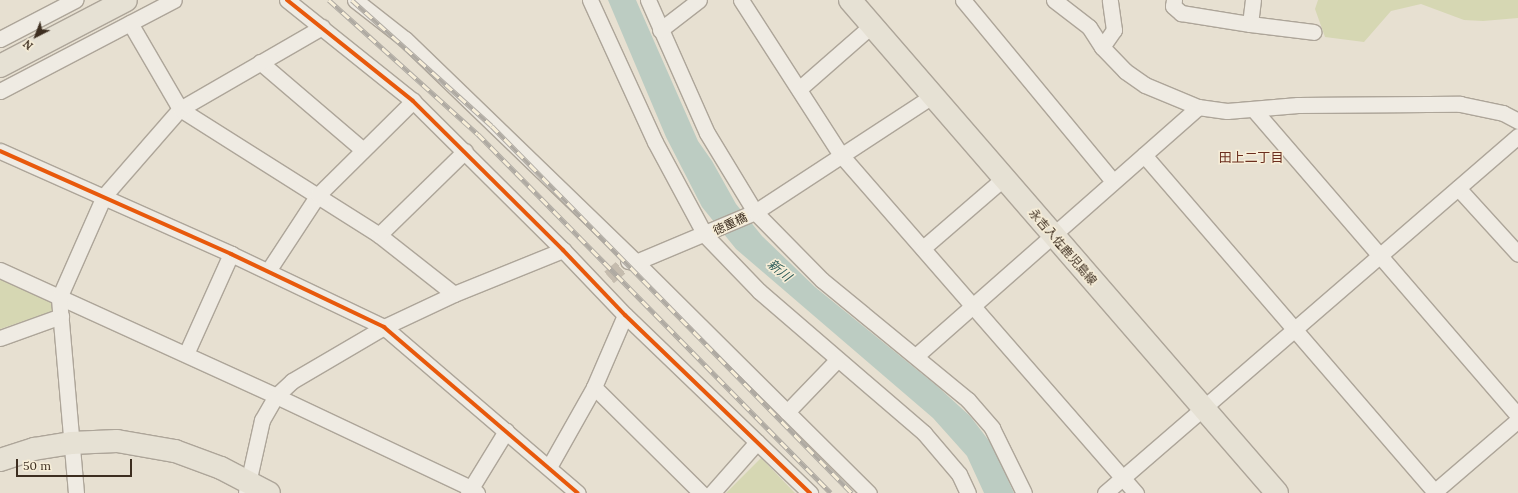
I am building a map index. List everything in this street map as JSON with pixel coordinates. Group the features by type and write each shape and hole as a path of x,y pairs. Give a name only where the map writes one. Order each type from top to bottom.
{"main road":[{"path":"0,66 126,0"},
{"name":"永吉入佐鹿児島線","path":"850,0 1277,493"},
{"path":"0,460 34,449 71,443 117,441 175,451 221,468 247,487 269,493"}],"street":[{"path":"0,39 76,0"},
{"path":"0,91 174,0"},
{"path":"287,0 413,101 563,250 603,282 625,315 810,493"},
{"path":"355,0 405,39 869,493"},
{"path":"590,0 655,142 705,235 759,291 837,360 924,433 959,474 968,493"},
{"path":"648,0 660,30 708,133 755,212 822,280 917,355 968,400 992,428 1024,493"},
{"path":"660,30 699,0"},
{"path":"741,0 840,155 1136,493"},
{"path":"963,0 1113,182"},
{"path":"1054,0 1089,27 1102,47 1125,71 1145,85 1198,107 1227,111 1254,111 1298,105 1460,104 1503,113 1518,121"},
{"path":"1102,47 1114,30 1110,0"},
{"path":"1174,0 1173,6 1181,13 1314,32"},
{"path":"1250,24 1253,0"},
{"path":"130,23 180,109 379,235 454,294"},
{"path":"799,89 872,25"},
{"path":"76,493 60,298 104,196 180,109 322,27"},
{"path":"260,62 362,149"},
{"name":"徳重橋","path":"632,261 705,235 755,212 932,96"},
{"path":"268,271 318,195 362,149 413,101"},
{"path":"917,355 1198,107"},
{"path":"1254,111 1518,416"},
{"path":"1105,493 1518,136"},
{"path":"0,151 104,196 231,254 384,327 578,493"},
{"path":"379,235 465,151"},
{"path":"1144,154 1434,493 1518,420"},
{"path":"923,248 1004,178"},
{"path":"1458,188 1518,254"},
{"path":"247,487 262,420 276,396 292,381 384,327 454,294 563,250"},
{"path":"186,354 231,254"},
{"path":"0,270 276,396 472,491 506,431"},
{"path":"549,467 594,387 625,315"},
{"path":"0,338 61,316"},
{"path":"787,412 837,360"},
{"path":"594,387 701,493"},
{"path":"712,493 757,442"}],"green space":[{"path":"1318,0 1518,0 1518,18 1483,21 1464,20 1421,4 1391,11 1364,42 1325,37 1315,9"},
{"path":"0,277 50,299 53,311 0,329"},
{"path":"761,458 795,493 726,493"}],"water":[{"name":"新川","path":"608,0 636,0 698,141 712,161 736,204 762,236 815,287 937,386 970,416 993,446 1014,493 984,493 967,456 933,418 736,249 702,207 666,137"}],"tunnel":[{"path":"609,277 628,261"}],"railway":[{"path":"329,0 478,134 831,493"},
{"path":"352,0 492,126 852,493"}],"cycle path":[{"path":"287,0 413,101 563,250 625,315 810,493"},
{"path":"0,151 231,254 384,327 578,493"}],"district":[{"name":"田上二丁目","path":"1251,158"}]}
